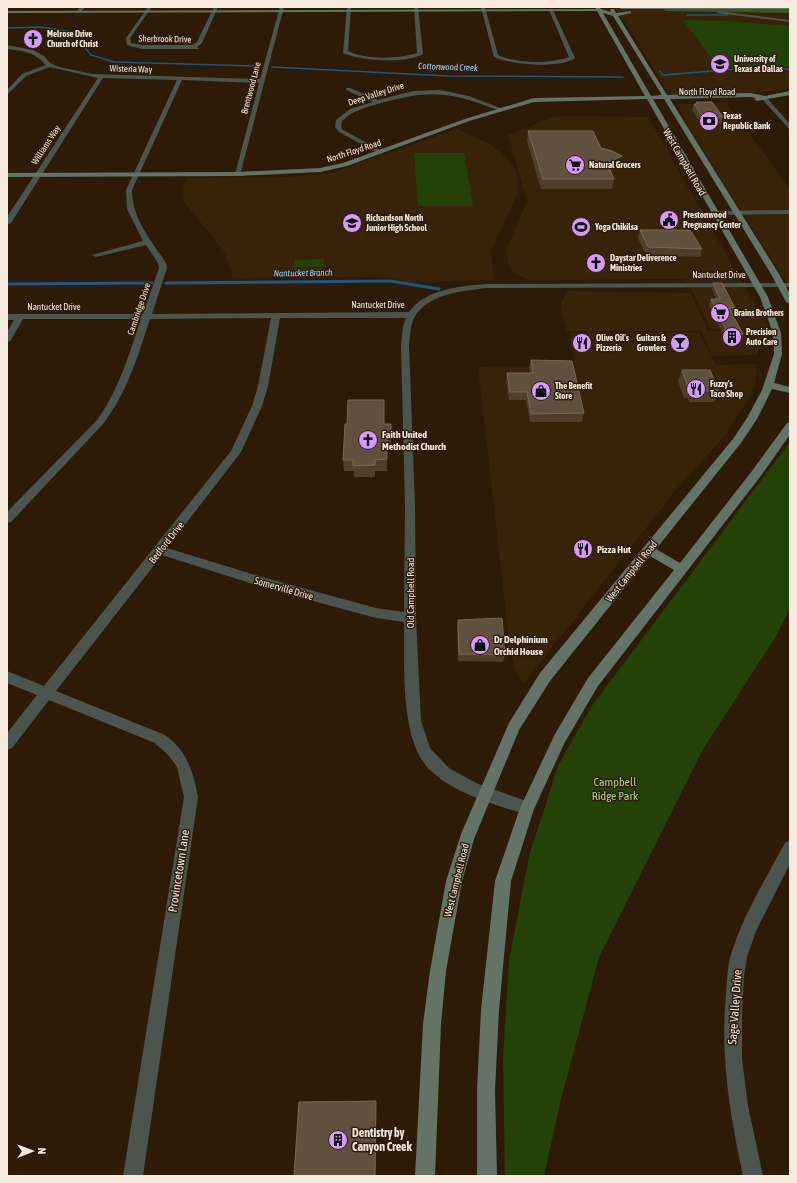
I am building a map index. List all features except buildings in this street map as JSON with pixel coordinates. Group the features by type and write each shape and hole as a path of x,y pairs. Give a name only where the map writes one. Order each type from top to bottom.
{"main road":[{"path":"7,11 11,7"},
{"path":"620,7 628,10"},
{"path":"7,11 78,12 148,9 551,10 611,8 628,10 790,13"},
{"name":"West Campbell Road","path":"425,1176 432,1024 438,971 457,870 466,839 514,727 545,677 741,436 752,419 769,385 778,354 777,333 769,310 715,213 680,137 667,99 611,8"},
{"path":"602,9 615,15 628,10 790,8"},
{"name":"West Campbell Road","path":"602,9 650,98 737,213 786,285 790,302"},
{"name":"North Floyd Road","path":"7,175 238,174 320,170 345,165 500,109 540,99 650,98 741,101 790,93"},
{"path":"769,385 790,390"},
{"path":"487,1176 486,1090 490,1017 503,881 527,808 560,738 593,682 784,436 790,425"},
{"path":"648,550 681,569"}],"street":[{"path":"78,12 82,7"},
{"name":"Sherbrook Drive","path":"148,9 128,38 129,44 142,47 195,48 199,44 215,9"},
{"name":"Brentwood Lane","path":"238,174 282,9"},
{"path":"349,9 345,52 356,56 406,58 420,54 416,9"},
{"path":"483,9 496,56 504,60 556,62 572,58 572,55 551,10"},
{"path":"718,12 790,22"},
{"name":"Wisteria Way","path":"7,46 31,51 42,57 51,66 71,72 101,77 262,81"},
{"path":"7,93 24,75 39,68 51,66"},
{"name":"Williams Way","path":"7,223 101,77"},
{"name":"Cambridge Drive","path":"7,519 100,422 113,405 128,371 162,268 162,263 131,213 129,205 129,190 180,79"},
{"path":"348,89 378,102"},
{"name":"Deep Valley Drive","path":"380,152 347,136 341,131 338,123 348,113 378,102 416,91 456,93 500,109"},
{"path":"764,97 790,128"},
{"path":"715,213 790,212"},
{"path":"96,255 149,242"},
{"name":"Nantucket Drive","path":"7,317 412,315 428,301 448,292 487,286 786,285"},
{"name":"Old Campbell Road","path":"412,315 406,329 405,345 410,506 410,618 413,703 418,737 426,753 436,767 453,778 486,793 527,808"},
{"name":"Bedford Drive","path":"7,744 236,452 257,406 263,386 276,316"},
{"path":"7,340 20,317"},
{"name":"Somerville Drive","path":"159,550 262,582 376,613 410,618"},
{"name":"Provincetown Lane","path":"7,677 48,692 160,739 175,750 186,771 191,797 133,1176"},
{"name":"Sage Valley Drive","path":"753,1176 741,1123 732,1061 733,1002 739,958 754,917 790,848"}],"shaded area":[{"name":"University of Texas at Dallas","path":"614,7 790,7 790,89 731,95 675,95 668,93 631,31"},
{"path":"727,103 790,189 790,288 687,125 678,104"},
{"path":"553,117 648,117 769,329 711,329 686,279 530,280 513,273 508,265 507,248 527,201 508,135"},
{"name":"Richardson North Junior High School","path":"457,129 488,143 500,152 512,164 517,176 517,195 491,251 494,280 408,282 387,277 233,278 224,251 184,202 183,189 187,178 289,177 332,173"},
{"path":"567,291 691,293 708,331 764,331 767,337 757,355 712,356 701,331 567,331 560,306"},
{"path":"699,332 716,365 757,364 755,387 728,432 676,490 524,683 517,676 510,648 478,367 575,365 569,333"}],"green space":[{"path":"663,8 790,9 790,13 665,11"},
{"path":"683,20 726,21 790,26 790,67 718,67"},
{"path":"414,153 464,153 473,206 418,206"},
{"path":"324,259 324,266 294,267 295,260"},
{"path":"323,268 323,275 293,276 294,269"},
{"name":"Campbell Ridge Park","path":"790,442 790,608 775,638 703,749 599,957 561,1099 544,1176 505,1176 503,1058 509,961 529,856 558,766 591,707"}],"waterway":[{"path":"687,15 728,15"},
{"name":"Cottonwood Creek","path":"7,28 41,27 67,31 76,37 91,55 114,62 259,66"},
{"name":"Cottonwood Creek","path":"272,67 448,76 623,77"},
{"name":"Cottonwood Creek","path":"660,71 663,75 737,69 790,69"},
{"name":"Nantucket Branch","path":"166,283 391,281 439,289"},
{"name":"Nantucket Branch","path":"7,284 152,283"}],"place":[{"name":"Melrose Drive Church of Christ","path":"33,39"},
{"name":"University of Texas at Dallas","path":"720,64"},
{"name":"Texas Republic Bank","path":"709,121"},
{"name":"Natural Grocers","path":"575,165"},
{"name":"Prestonwood Pregnancy Center","path":"669,220"},
{"name":"Richardson North Junior High School","path":"352,223"},
{"name":"Yoga Chikilsa","path":"581,227"},
{"name":"Daystar Deliverence Ministries","path":"596,263"},
{"name":"Brains Brothers","path":"720,313"},
{"name":"Precision Auto Care","path":"732,337"},
{"name":"Olive Oil's Pizzeria","path":"582,343"},
{"name":"Guitars & Growlers","path":"680,343"},
{"name":"Fuzzy's Taco Shop","path":"696,389"},
{"name":"The Benefit Store","path":"541,391"},
{"name":"Faith United Methodist Church","path":"368,440"},
{"name":"Pizza Hut","path":"583,549"},
{"name":"Dr Delphinium Orchid House","path":"480,645"},
{"name":"Dentistry by Canyon Creek","path":"338,1140"}]}
